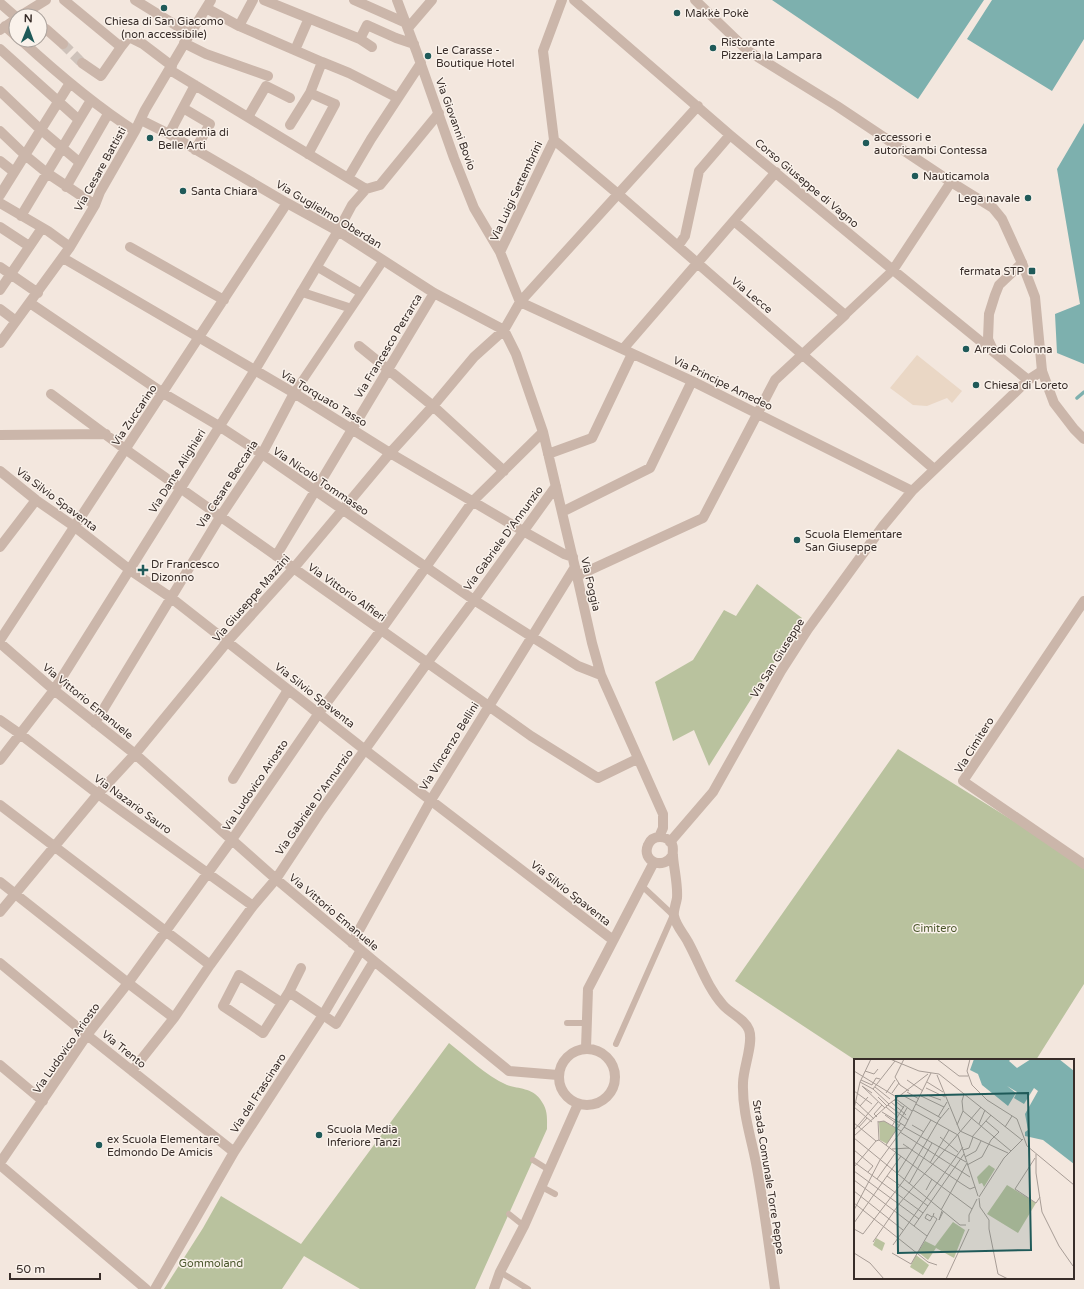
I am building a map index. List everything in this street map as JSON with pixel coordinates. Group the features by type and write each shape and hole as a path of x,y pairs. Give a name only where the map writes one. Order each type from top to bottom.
{"street":[{"path":"33,8 46,0"},
{"path":"64,0 121,47"},
{"path":"136,0 190,34"},
{"path":"239,26 253,0"},
{"path":"264,0 360,39 372,47"},
{"path":"354,0 407,25 432,0"},
{"name":"Via Giovanni Bovio","path":"397,0 474,208 500,252 520,302"},
{"name":"Via Luigi Settembrini","path":"500,252 554,140 543,51 562,0"},
{"name":"Corso Giuseppe di Vagno","path":"574,0 730,135 1028,380"},
{"path":"694,0 748,51 837,106 994,208 1002,218 1022,262 1034,297 1042,371 1054,403 1074,429 1084,439"},
{"path":"0,3 8,10"},
{"path":"209,3 239,26 349,72 398,98"},
{"name":"Via Cesare Battisti","path":"0,343 38,293 70,247 95,205 100,192 184,43 209,3"},
{"path":"295,50 310,18"},
{"path":"360,39 367,25 414,44"},
{"path":"48,31 63,44"},
{"path":"82,63 101,76 129,37 143,44 171,68 195,85 366,189 380,185 438,113"},
{"path":"184,43 206,54 268,76"},
{"path":"34,48 70,83 108,114 135,132"},
{"path":"0,49 79,120"},
{"path":"290,125 310,93 322,62"},
{"path":"348,178 371,139 421,63"},
{"path":"0,195 70,83"},
{"path":"169,134 195,85"},
{"path":"248,117 266,86 290,98"},
{"path":"0,91 40,129 79,162"},
{"path":"308,154 335,104 310,93"},
{"path":"21,216 91,100"},
{"name":"Via Giuseppe Mazzini","path":"0,912 98,794 135,754 228,642 293,569 390,453 433,406 474,357 504,330 520,302 698,106"},
{"path":"183,108 210,124 195,150"},
{"path":"66,186 108,114"},
{"name":"Via Guglielmo Oberdan","path":"141,120 169,134 338,231 434,292 504,330"},
{"path":"0,131 25,155 47,173 95,205"},
{"path":"678,246 685,236 694,187 699,171 730,135"},
{"name":"Via Lecce","path":"554,140 934,468"},
{"path":"0,161 14,172"},
{"path":"623,349 776,172"},
{"path":"575,567 703,518 775,380 802,353 893,270 952,182"},
{"name":"Via Dante Alighieri","path":"0,760 54,690 254,370 317,267 352,205 366,189"},
{"path":"0,203 70,247"},
{"name":"Via Zuccarino","path":"0,640 287,203"},
{"path":"734,221 845,314"},
{"path":"0,227 29,246"},
{"path":"0,290 42,228"},
{"path":"130,247 224,300"},
{"name":"Via Torquato Tasso","path":"63,258 294,393 390,453 564,554 575,567"},
{"name":"Via Cesare Beccaria","path":"95,723 220,516 262,454 294,393 383,261"},
{"path":"993,351 988,339 989,314 994,295 999,285 1022,262"},
{"path":"0,267 38,293"},
{"path":"317,267 361,293"},
{"path":"301,292 350,308"},
{"name":"Via Francesco Petrarca","path":"276,556 434,292"},
{"name":"Via Principe Amedeo","path":"520,302 692,381 912,491"},
{"name":"Via Nicolò Tommaseo","path":"30,303 163,393 219,426 262,454 474,600 578,666 601,675"},
{"path":"0,309 16,321"},
{"name":"Via Foggia","path":"504,330 516,354 543,432 592,643 601,675 637,759 663,814 663,828 659,837"},
{"path":"359,346 433,406 504,471"},
{"path":"548,454 592,438 632,354"},
{"name":"Via San Giuseppe","path":"670,842 713,792 781,671 808,629 883,526 912,491 934,468 1028,380 1042,371"},
{"path":"562,512 650,468 692,381"},
{"name":"Via Vittorio Alfieri","path":"51,394 125,449 293,569 488,706 531,736 598,778 637,759"},
{"name":"Via Ludovico Ariosto","path":"0,1164 87,1035 128,983 164,931 231,841 319,713 381,630 473,501 543,432"},
{"path":"0,435 106,434"},
{"name":"Via Silvio Spaventa","path":"0,471 36,500 75,527 130,570 170,597 365,750 614,940"},
{"name":"Via Gabriele D'Annunzio","path":"132,1071 174,1018 253,906 276,879 321,811 556,486"},
{"path":"0,547 36,500"},
{"name":"Via Vincenzo Bellini","path":"352,943 431,800 575,567"},
{"name":"Via Cimitero","path":"1084,601 963,781 1084,864"},
{"name":"Via Vittorio Emanuele","path":"0,643 54,690 135,754 231,841 352,943 509,1071 558,1075"},
{"path":"232,779 288,690"},
{"name":"Via Nazario Sauro","path":"0,720 98,794 253,906"},
{"path":"0,805 210,965"},
{"path":"673,854 667,862 654,862 648,856 647,848 651,840 659,837 667,839 670,842 673,850 677,882 677,898 674,915"},
{"path":"586,1048 588,989 654,862"},
{"path":"0,882 174,1018"},
{"name":"Strada Comunale Torre Peppe","path":"674,915 710,988 724,1007 744,1022 749,1028 751,1036 742,1082 744,1108 756,1164 774,1289"},
{"name":"Via del Frascinaro","path":"155,1289 234,1152 323,1015 361,950"},
{"path":"289,992 336,1024 374,961"},
{"name":"Via Trento","path":"0,963 87,1035 234,1152"},
{"path":"282,1003 239,975 223,1006 262,1033 282,1003 289,992 301,968"},
{"path":"586,1048 596,1049 604,1054 611,1061 615,1070 615,1080 612,1090 606,1098 598,1103 588,1105 578,1104 570,1100 563,1093 559,1084 558,1075 560,1066 564,1059 574,1051 586,1048"},
{"path":"0,1065 43,1101"},
{"path":"494,1289 500,1272 524,1226 578,1104"},
{"path":"0,1164 146,1289"}],"lane":[{"path":"616,1044 674,915 642,886"},
{"path":"567,1023 587,1023"},
{"path":"533,1160 549,1170"},
{"path":"542,1187 555,1194"},
{"path":"509,1214 524,1226"},
{"path":"500,1272 528,1289"}],"green space":[{"path":"757,584 802,618 709,766 694,730 673,741 655,682 693,660 724,610 736,616"},
{"name":"Cimitero","path":"898,749 1084,865 1084,984 1037,1059 854,1059 735,981"},
{"name":"Gommoland","path":"449,1043 499,1081 537,1095 546,1110 547,1117 547,1129 475,1289 360,1289 304,1256 282,1289 164,1289 203,1228 221,1196 301,1244"}],"shaded area":[{"path":"917,355 962,391 952,403 947,398 927,406 913,405 890,388"}],"water":[{"path":"772,0 984,0 918,99"},
{"path":"992,0 1084,0 1084,39 1052,91 967,39"},
{"path":"1084,123 1084,364 1057,353 1055,314 1080,304 1057,169"}],"waterway":[{"path":"1077,398 1084,392"}],"tunnel":[{"path":"63,44 82,63"}],"place":[{"name":"Chiesa di San Giacomo (non accessibile)","path":"164,8"},
{"name":"Makkè Pokè","path":"677,13"},
{"name":"Ristorante Pizzeria la Lampara","path":"713,48"},
{"name":"Le Carasse - Boutique Hotel","path":"428,56"},
{"name":"Accademia di Belle Arti","path":"150,138"},
{"name":"accessori e autoricambi Contessa","path":"866,143"},
{"name":"Nauticamola","path":"915,176"},
{"name":"Santa Chiara","path":"183,191"},
{"name":"Lega navale","path":"1028,198"},
{"name":"fermata STP","path":"1032,271"},
{"name":"Arredi Colonna","path":"966,349"},
{"name":"Chiesa di Loreto","path":"976,385"},
{"name":"Scuola Elementare San Giuseppe","path":"797,540"},
{"name":"Dr Francesco Dizonno","path":"143,570"},
{"name":"Scuola Media Inferiore Tanzi","path":"319,1135"},
{"name":"ex Scuola Elementare Edmondo De Amicis","path":"99,1145"}]}
